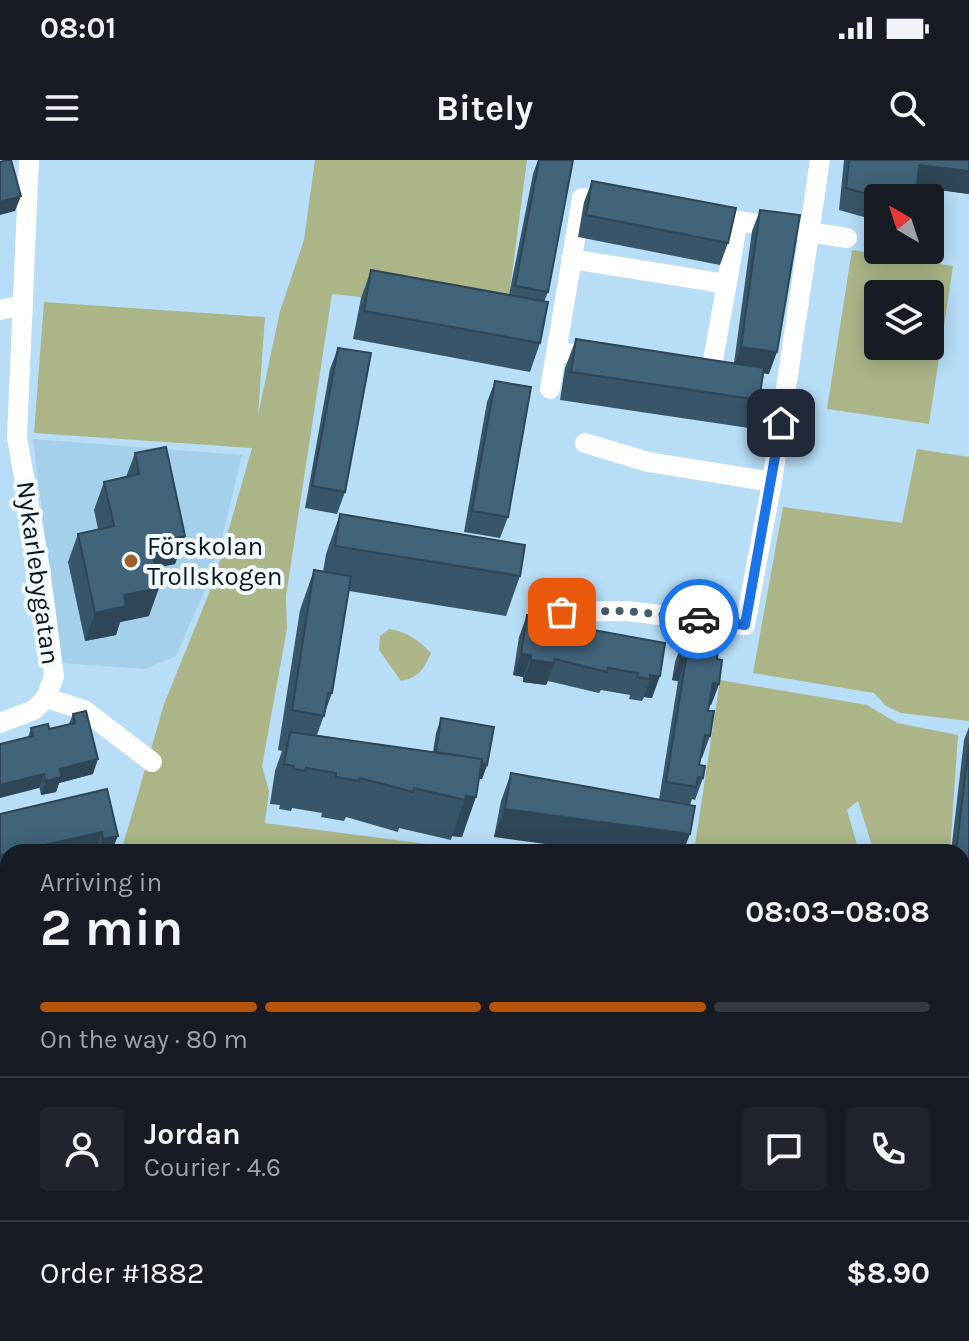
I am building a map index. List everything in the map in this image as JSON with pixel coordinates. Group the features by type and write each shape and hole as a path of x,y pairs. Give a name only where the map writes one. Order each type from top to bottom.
{"street":[{"name":"Nykarlebygatan","path":"0,723 34,710 46,698 54,676 40,569 17,437 29,160"},
{"path":"562,612 627,611 745,625 772,482 820,160"},
{"path":"550,389 582,198 629,205"},
{"path":"691,214 847,238"},
{"path":"679,372 710,377 738,221"},
{"path":"571,259 727,284"},
{"path":"0,310 23,305"},
{"path":"556,351 618,362"},
{"path":"585,443 648,462 772,482"},
{"name":"Nykarlebygatan","path":"46,698 84,710 152,762"}],"shaded area":[{"name":"Förskolan Trollskogen","path":"33,439 242,455 205,590 176,656 145,669 61,663"}],"green space":[{"path":"315,160 527,160 507,312 332,294 286,596 287,629 262,766 269,791 265,823 426,844 123,844 164,704 214,581 252,448 34,433 44,302 265,317 258,415 280,311 304,240"},
{"path":"852,250 864,252 864,264 953,266 944,325 944,280 864,280 864,360 939,360 929,424 827,409"},
{"path":"917,449 969,457 969,721 901,713 886,706 874,693 753,673 783,507 902,523"},
{"path":"389,629 412,637 431,653 423,668 412,678 401,681 379,650 380,636"},
{"path":"720,680 867,705 897,723 958,735 951,844 871,844 858,801 847,810 857,844 695,844"}],"building":[{"path":"11,160 21,196 0,202 0,162"},
{"path":"539,160 573,160 548,292 515,286"},
{"path":"849,160 969,160 969,171 919,165 917,184 864,184 864,193 846,188"},
{"path":"592,181 736,208 728,243 586,215"},
{"path":"760,210 800,215 777,352 741,347"},
{"path":"371,270 548,302 540,343 364,311"},
{"path":"576,339 764,368 759,400 571,372"},
{"path":"338,348 371,353 345,492 312,486"},
{"path":"495,381 531,387 508,517 472,511"},
{"name":"Förskolan Trollskogen","path":"166,447 185,536 150,543 159,588 124,595 126,606 95,613 78,534 114,526 104,482 139,474 135,453"},
{"path":"340,514 525,545 520,576 335,546"},
{"path":"314,570 351,576 332,693 328,693 324,716 292,710"},
{"path":"527,615 544,618 544,621 665,643 660,676 650,675 650,679 637,677 638,673 608,668 607,672 555,659 554,663 531,660 531,655 521,654"},
{"path":"683,640 718,649 717,659 722,660 719,684 713,683 708,711 714,711 710,736 705,735 699,765 705,766 703,778 698,777 696,787 666,782 686,659 680,658"},
{"path":"86,711 98,759 60,769 61,777 46,781 44,774 0,785 0,744 33,736 31,728 48,724 49,729 75,723 73,714"},
{"path":"441,718 494,727 487,765 482,764 482,759 436,752"},
{"path":"290,732 482,759 476,797 466,796 465,800 414,788 413,792 360,778 359,781 336,777 336,773 294,769 294,766 284,764"},
{"path":"969,744 969,844 957,844"},
{"path":"511,773 695,806 690,834 505,809"},
{"path":"107,789 118,836 103,839 102,832 49,844 0,844 0,814"}],"way so far":[{"path":"562,612 627,611 699,619"}],"place":[{"name":"Förskolan Trollskogen","path":"131,561"}],"route":[{"path":"699,619 745,625 781,423"}]}
